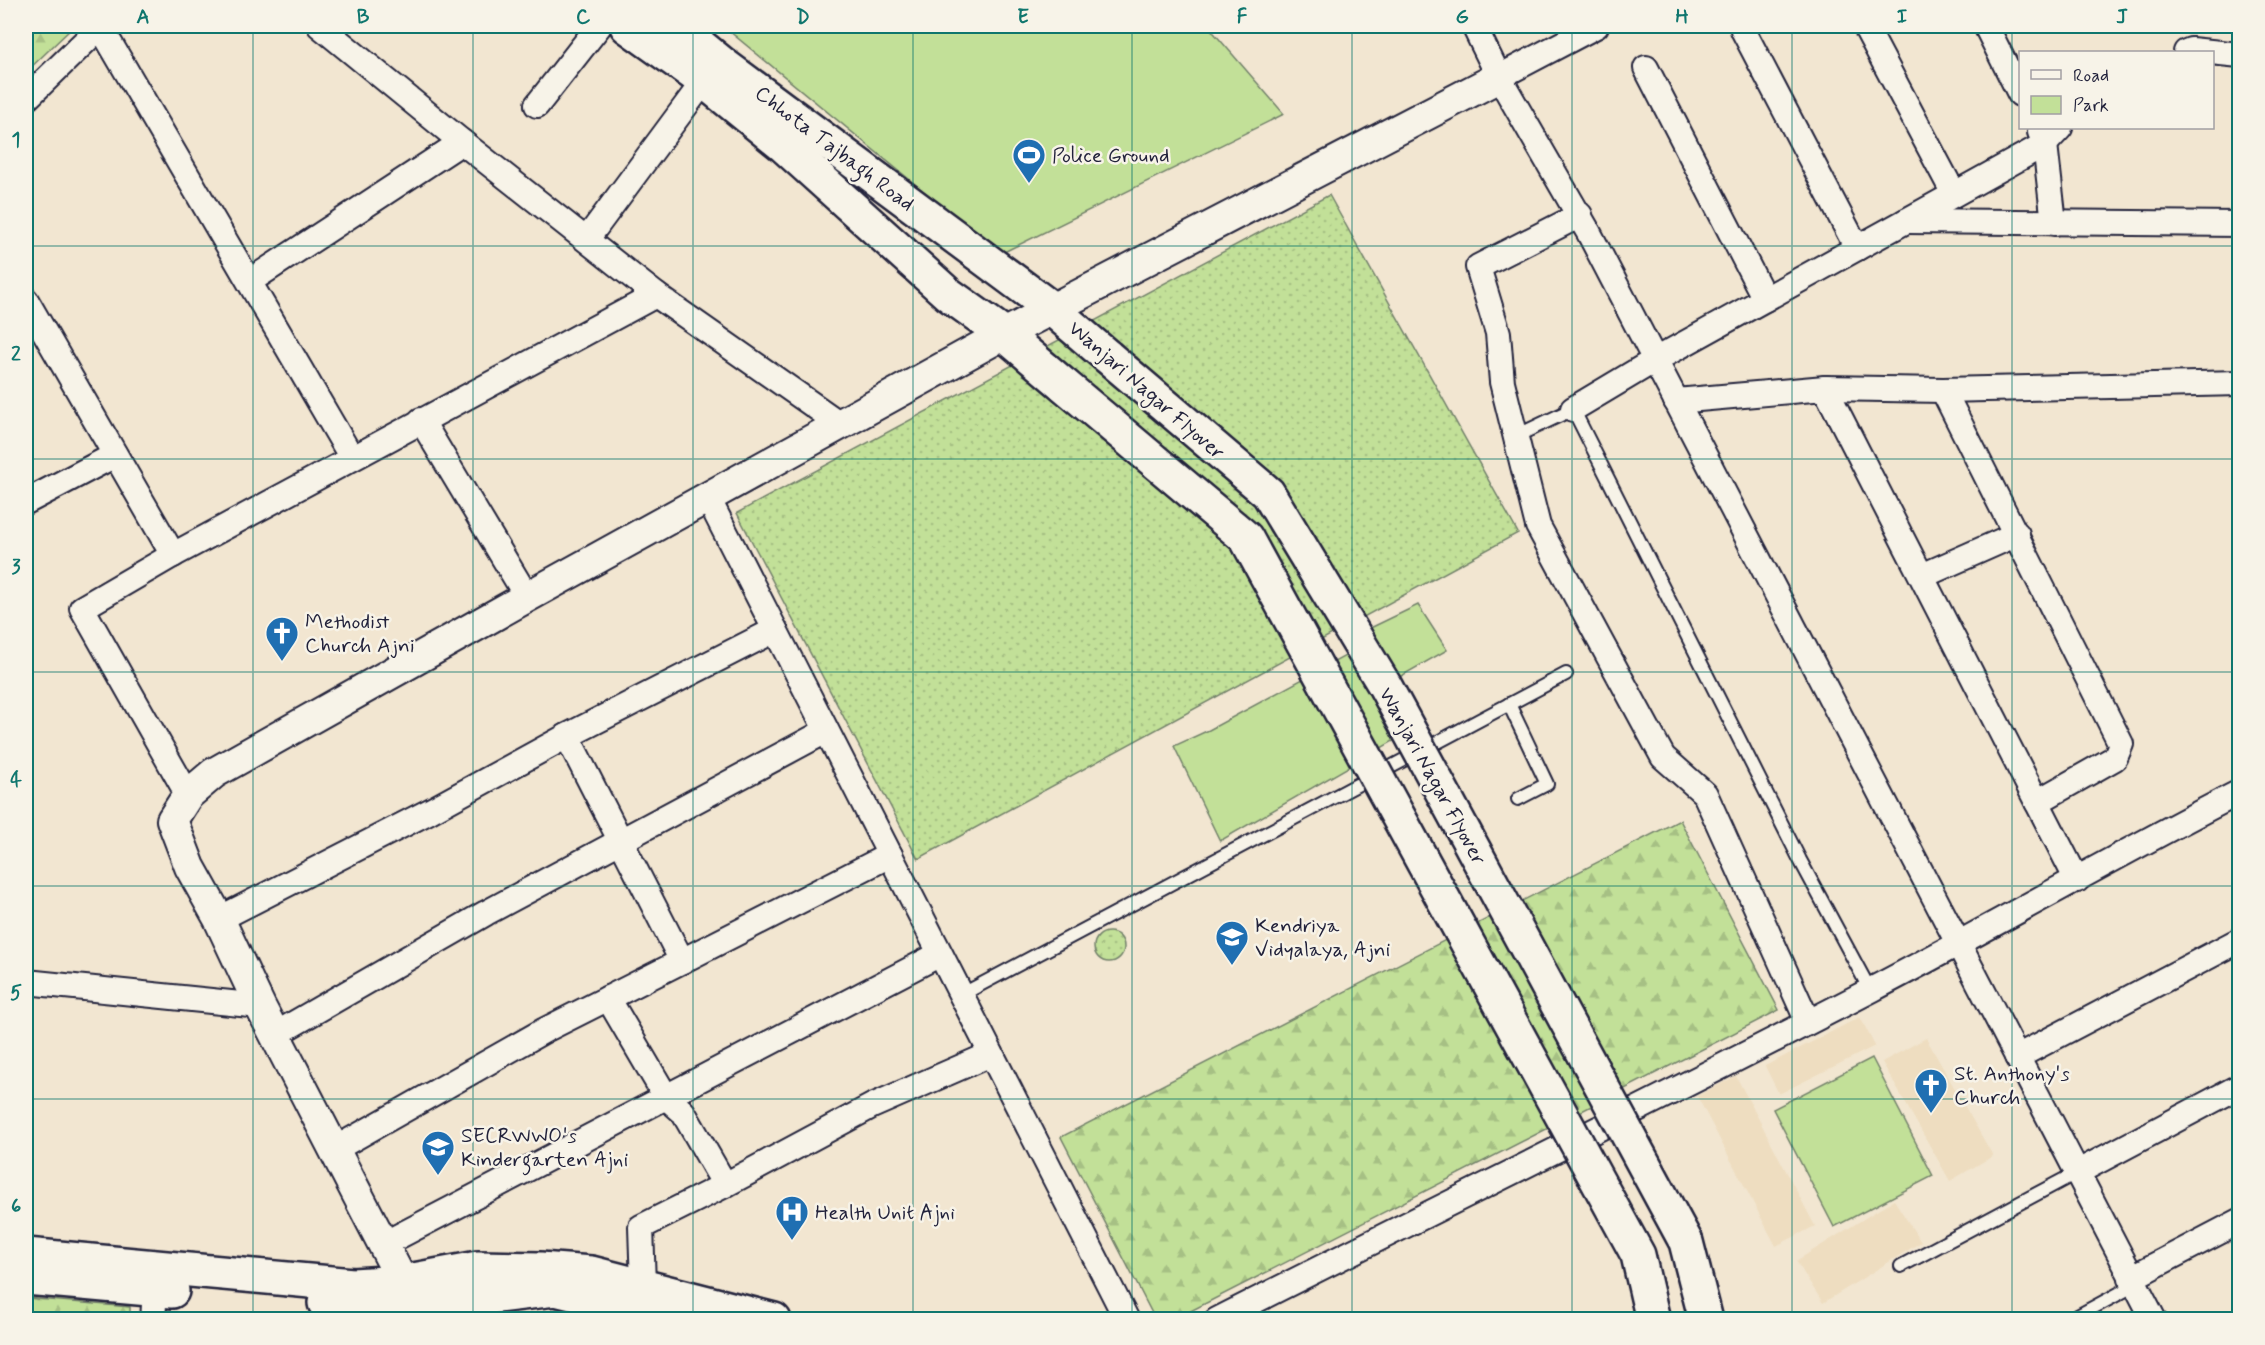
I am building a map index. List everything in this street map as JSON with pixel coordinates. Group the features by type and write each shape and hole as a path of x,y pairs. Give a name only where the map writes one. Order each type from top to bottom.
{"main road":[{"path":"627,26 704,81 784,146 948,294 1004,333 1246,538 1633,1245 1638,1255 1653,1320"},
{"name":"Chhota Tajbagh Road","path":"676,26 725,66 1052,309"},
{"name":"Wanjari Nagar Flyover","path":"1052,309 1268,493 1385,686 1686,1242 1706,1320"},
{"path":"26,1255 154,1292"},
{"path":"406,1307 478,1268 591,1273 774,1320"},
{"path":"26,1278 154,1292 406,1307 555,1289 685,1320"}],"street":[{"path":"26,99 101,26 352,458"},
{"path":"320,26 462,142 656,295 840,424"},
{"path":"537,105 599,26"},
{"path":"1474,26 1498,77 1580,215 2154,1320"},
{"path":"406,1307 384,1244 260,1006 219,919 190,867 172,820 188,795 214,773 1004,333 1596,26"},
{"path":"1865,26 1957,192 1963,222"},
{"path":"1986,26 2019,92"},
{"path":"1743,30 1857,248"},
{"path":"2214,52 2240,54"},
{"path":"1646,68 1765,299"},
{"path":"587,239 704,81"},
{"path":"1573,409 1655,360 1957,192 2048,133 2054,223"},
{"path":"250,281 462,142"},
{"path":"1580,215 1478,267 1498,333 1502,382 1538,526 1663,757 1705,794 1808,1022"},
{"path":"1905,221 2240,224"},
{"path":"188,795 82,608 173,555 656,295"},
{"path":"26,300 173,555"},
{"path":"1676,401 1825,388 1943,390 2240,383"},
{"path":"1825,388 2077,880"},
{"path":"1943,390 2121,744 2115,758 2037,802"},
{"path":"421,420 527,597"},
{"path":"26,501 116,455"},
{"path":"708,498 1127,1320"},
{"path":"1923,576 2017,534"},
{"path":"219,919 430,811 567,736 775,630"},
{"path":"276,1034 486,913 826,731"},
{"path":"567,736 682,961"},
{"path":"1217,1320 1808,1022 2240,792"},
{"path":"335,1149 545,1030 890,855"},
{"path":"2017,1057 2240,940"},
{"path":"384,1244 940,954"},
{"path":"26,982 260,1006"},
{"path":"608,998 666,1097 683,1112 725,1185"},
{"path":"643,1286 641,1227 872,1106 991,1054"},
{"path":"2076,1173 2240,1086"},
{"path":"2133,1282 2240,1221"}],"lane":[{"path":"1516,436 1573,409 1800,860 1870,990"},
{"path":"961,994 1566,674"},
{"path":"1509,704 1547,784 1518,799"},
{"path":"1901,1266 2076,1173"},
{"path":"2070,1320 2133,1282"}],"shaded area":[{"path":"1860,1017 1875,1046 1779,1094 1765,1066"},
{"name":"St. Anthony's Church","path":"1926,1038 1993,1156 1950,1181 1882,1062"},
{"path":"1736,1076 1815,1226 1776,1246 1697,1096"},
{"path":"1894,1200 1921,1242 1823,1303 1796,1261"}],"green space":[{"path":"26,26 74,26 26,72"},
{"name":"Police Ground","path":"723,26 1208,26 1284,114 1000,254"},
{"path":"1329,195 1518,533 918,859 737,513"},
{"path":"1418,605 1447,650 1380,688 1402,736 1220,841 1174,746 1209,730 1362,647 1358,634"},
{"path":"1680,820 1779,1010 1175,1319 1155,1319 1061,1137"},
{"path":"1109,932 1120,936 1124,947 1120,958 1109,962 1098,958 1094,947 1098,936"},
{"path":"1872,1058 1933,1176 1834,1227 1773,1109"},
{"path":"26,1298 130,1307 130,1319 26,1319"}],"place":[{"name":"Police Ground","path":"1029,184"},
{"name":"Methodist Church Ajni","path":"282,662"},
{"name":"Kendriya Vidyalaya, Ajni","path":"1232,966"},
{"name":"St. Anthony's Church","path":"1931,1114"},
{"name":"SECRWWO's Kindergarten Ajni","path":"438,1176"},
{"name":"Health Unit Ajni","path":"792,1241"}]}
